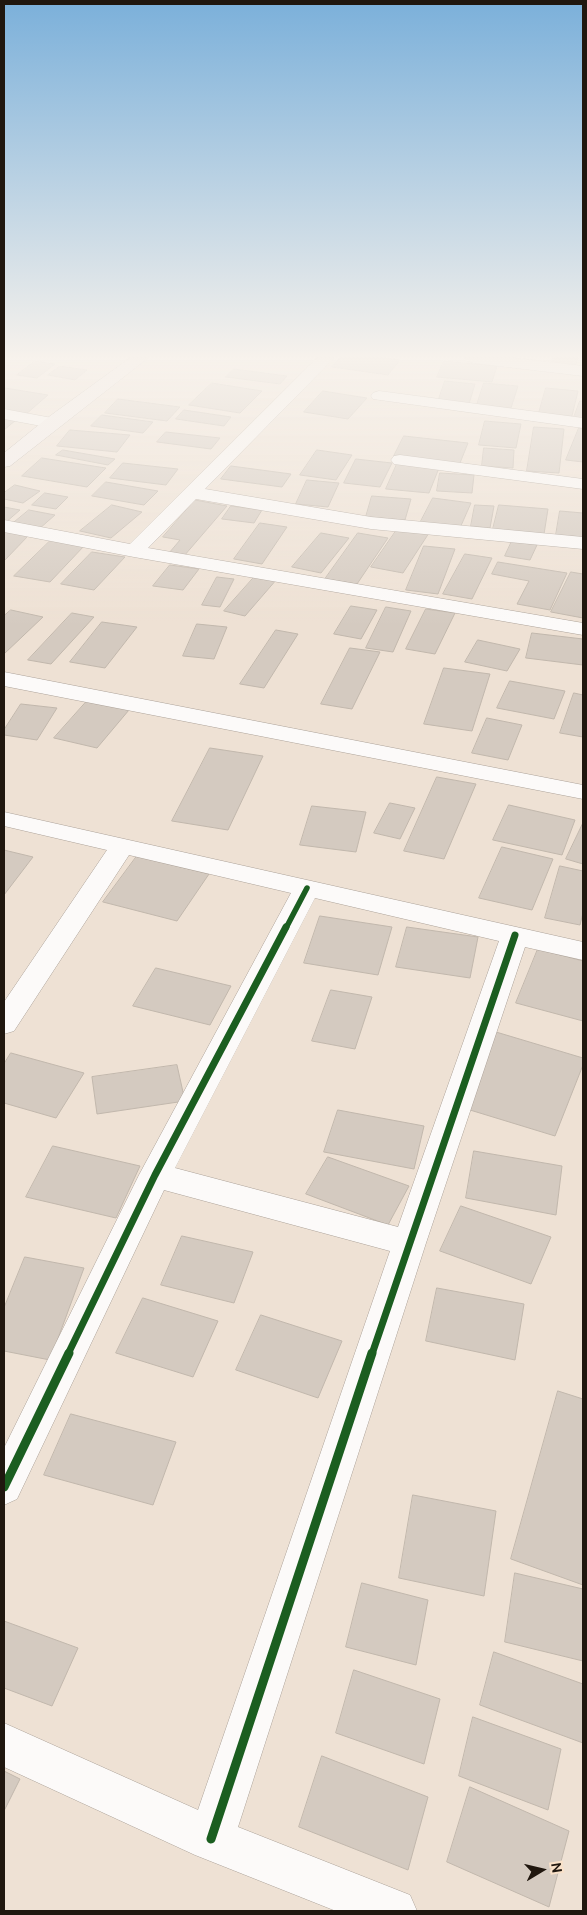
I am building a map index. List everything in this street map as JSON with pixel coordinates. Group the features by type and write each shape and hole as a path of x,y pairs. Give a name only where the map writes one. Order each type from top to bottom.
{"street":[{"path":"4,462 22,447"},
{"path":"134,551 238,447"},
{"path":"400,460 583,484"},
{"path":"194,492 371,523 583,543"},
{"path":"4,526 134,551 583,629"},
{"path":"4,680 583,792"},
{"path":"4,819 583,951"},
{"path":"4,1024 122,846"},
{"path":"4,1487 156,1175 307,888"},
{"path":"211,1839 409,1243 515,936"},
{"path":"156,1175 409,1243"},
{"path":"4,1745 211,1839 394,1911"}],"building":[{"path":"71,447 121,447 117,452"},
{"path":"398,447 466,447 460,463 394,456"},
{"path":"531,447 562,447 559,473 527,471"},
{"path":"571,447 583,447 583,462 566,460"},
{"path":"484,448 514,450 513,468 482,466"},
{"path":"63,450 115,459 108,465 56,455"},
{"path":"317,450 352,455 336,480 300,475"},
{"path":"42,458 106,468 87,487 22,476"},
{"path":"356,459 392,463 380,487 344,483"},
{"path":"123,463 178,469 166,485 110,478"},
{"path":"397,464 439,468 429,493 386,489"},
{"path":"231,466 291,474 282,487 221,479"},
{"path":"440,473 474,475 472,493 437,491"},
{"path":"307,480 339,483 328,507 296,504"},
{"path":"106,482 158,491 144,505 92,496"},
{"path":"15,485 40,491 23,503 4,499 4,493"},
{"path":"45,493 68,497 56,509 32,505"},
{"path":"372,496 411,499 405,520 366,517"},
{"path":"433,498 471,503 460,528 420,523"},
{"path":"195,500 227,506 184,556 169,553 180,540 163,537"},
{"path":"112,505 142,512 111,538 80,531"},
{"path":"475,505 494,506 490,528 471,526"},
{"path":"499,505 548,509 544,534 493,529"},
{"path":"231,506 262,510 254,523 222,519"},
{"path":"4,507 20,510 4,523"},
{"path":"29,510 55,515 39,529 12,524"},
{"path":"560,511 583,513 583,537 556,535"},
{"path":"260,523 287,527 262,564 234,559"},
{"path":"398,528 429,533 403,573 371,567"},
{"path":"4,531 29,535 4,561"},
{"path":"321,533 349,538 321,573 292,567"},
{"path":"358,533 388,538 357,584 325,579"},
{"path":"51,540 85,545 50,582 14,576"},
{"path":"512,541 537,545 530,560 505,556"},
{"path":"424,546 455,549 438,594 406,590"},
{"path":"92,552 125,557 94,590 61,584"},
{"path":"465,554 492,558 472,599 443,594"},
{"path":"498,562 567,573 550,610 517,604 529,581 492,574"},
{"path":"170,565 199,569 183,590 153,586"},
{"path":"571,572 583,574 583,618 551,612"},
{"path":"256,575 277,579 245,616 224,611"},
{"path":"217,577 234,579 220,607 202,605"},
{"path":"351,606 377,610 361,639 334,634"},
{"path":"386,607 411,611 393,652 366,648"},
{"path":"426,609 455,613 435,654 406,649"},
{"path":"11,610 43,617 4,654 4,616"},
{"path":"72,613 94,617 51,664 28,660"},
{"path":"102,622 137,627 105,668 70,662"},
{"path":"197,624 227,627 214,659 183,656"},
{"path":"276,630 298,634 264,688 240,684"},
{"path":"532,633 583,639 583,665 526,658"},
{"path":"478,640 520,649 507,671 465,662"},
{"path":"350,648 380,652 352,709 321,704"},
{"path":"444,668 490,674 472,731 424,724"},
{"path":"510,681 565,691 554,719 497,708"},
{"path":"574,693 583,695 583,737 560,733"},
{"path":"87,701 129,710 97,748 54,738"},
{"path":"21,704 57,708 37,740 4,735 4,730"},
{"path":"487,718 522,725 508,760 472,753"},
{"path":"210,748 263,756 228,830 172,821"},
{"path":"437,777 476,784 444,859 404,851"},
{"path":"390,803 415,808 400,839 374,833"},
{"path":"509,805 575,820 562,855 493,840"},
{"path":"312,806 366,812 356,852 300,845"},
{"path":"583,823 583,864 566,859"},
{"path":"502,847 553,859 532,910 479,898"},
{"path":"4,850 33,857 4,895"},
{"path":"137,856 209,874 177,921 103,902"},
{"path":"560,866 583,871 583,913 580,925 545,918"},
{"path":"320,916 392,927 378,975 304,963"},
{"path":"407,927 478,937 470,978 396,967"},
{"path":"538,949 583,961 583,1021 516,1003"},
{"path":"156,968 231,986 210,1025 133,1006"},
{"path":"331,990 372,997 355,1049 312,1041"},
{"path":"496,1032 583,1058 583,1065 555,1136 470,1110"},
{"path":"11,1053 84,1073 56,1118 4,1103 4,1064"},
{"path":"177,1065 185,1101 97,1114 92,1077"},
{"path":"338,1110 424,1126 414,1169 324,1152"},
{"path":"53,1146 140,1166 116,1218 26,1197"},
{"path":"474,1151 562,1166 556,1215 466,1198"},
{"path":"328,1157 409,1186 388,1225 306,1194"},
{"path":"461,1206 551,1237 531,1284 440,1251"},
{"path":"182,1236 253,1252 234,1303 161,1285"},
{"path":"25,1257 84,1268 50,1360 4,1351 4,1308"},
{"path":"437,1288 524,1304 515,1360 426,1341"},
{"path":"143,1298 218,1321 193,1377 116,1353"},
{"path":"261,1315 342,1341 318,1398 236,1370"},
{"path":"558,1391 583,1399 583,1585 511,1559"},
{"path":"71,1414 176,1442 153,1505 44,1475"},
{"path":"413,1495 496,1511 484,1596 399,1578"},
{"path":"515,1573 583,1589 583,1661 505,1642"},
{"path":"362,1583 428,1600 416,1665 346,1647"},
{"path":"4,1621 78,1648 52,1706 4,1688"},
{"path":"494,1652 583,1684 583,1743 480,1705"},
{"path":"354,1670 440,1699 424,1764 336,1733"},
{"path":"473,1717 561,1749 548,1810 459,1776"},
{"path":"322,1756 428,1797 408,1870 299,1827"},
{"path":"4,1771 20,1779 4,1811"},
{"path":"470,1787 569,1831 549,1907 447,1862"}],"cycle path":[{"path":"4,1487 155,1175 307,888"},
{"path":"211,1839 409,1243 515,935"}]}
